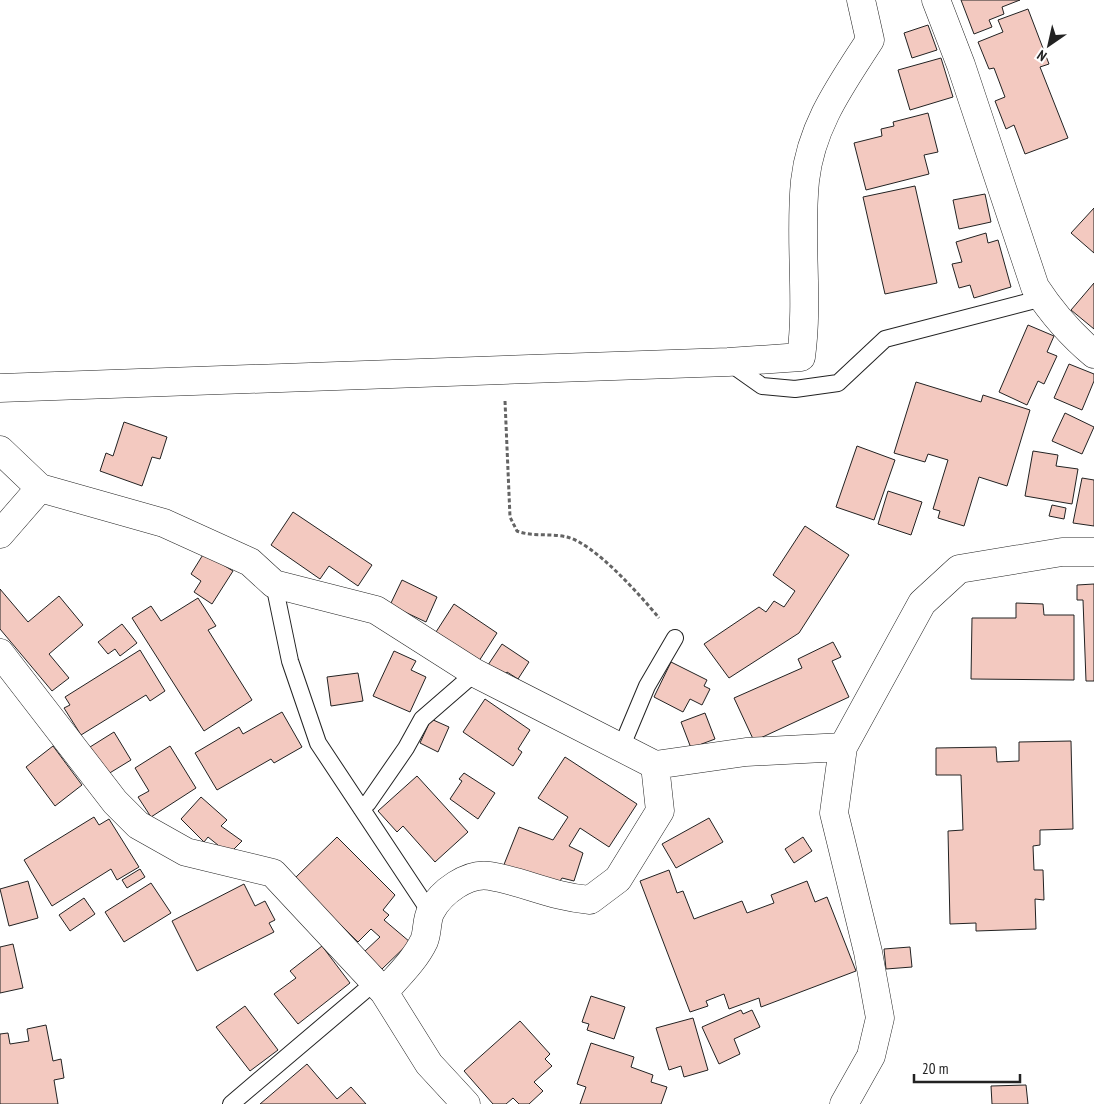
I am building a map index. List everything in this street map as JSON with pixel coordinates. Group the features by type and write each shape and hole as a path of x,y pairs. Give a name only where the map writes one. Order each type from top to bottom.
{"street":[{"path":"0,388 728,362 801,357 805,327 805,180 827,106 870,40 862,0"},
{"path":"936,0 961,65 1035,287 1055,317 1073,337 1094,354"},
{"path":"0,450 40,488 164,523 250,562 274,584 376,610 476,673 655,765 746,752 843,747"},
{"path":"0,534 40,488"},
{"path":"844,1104 871,1056 880,1018 868,952 834,813 843,747 922,603 959,569 1062,552 1094,552"},
{"path":"0,652 114,802 138,825 186,852 272,873 380,987 429,1064 466,1104"},
{"path":"380,987 408,965 425,940 430,912 442,897 464,880 488,876 566,898 590,900 618,879 660,811 655,765"}],"lane":[{"path":"728,362 762,386 795,389 838,383 885,339 1042,298"},
{"path":"274,584 290,661 318,743 430,912"},
{"path":"621,748 647,686 676,638"},
{"path":"361,808 368,803 406,748 422,719 476,673"},
{"path":"231,1104 380,987"}],"path":[{"path":"503,370 510,517 517,531 568,537 600,557 648,605 676,638"}],"building":[{"path":"961,0 1020,0 1002,7 1004,14 989,20 992,27 974,34"},
{"path":"1028,9 1049,64 1040,67 1068,138 1025,154 1014,125 1006,129 995,101 1005,97 994,68 989,69 978,42 1003,32 998,20"},
{"path":"928,25 937,50 912,58 904,33"},
{"path":"941,58 953,97 910,110 898,70"},
{"path":"928,113 938,152 924,155 929,174 866,190 854,143 882,136 881,129 894,126 893,122"},
{"path":"915,186 937,283 885,294 863,197"},
{"path":"985,194 991,222 959,229 953,200"},
{"path":"1094,208 1094,253 1071,233"},
{"path":"986,233 988,243 998,240 1011,287 974,298 970,285 959,288 952,264 962,262 956,242"},
{"path":"1094,283 1094,329 1071,310"},
{"path":"1028,325 1054,336 1047,352 1057,356 1044,384 1038,381 1027,405 999,392"},
{"path":"1069,364 1094,374 1094,381 1082,410 1054,398"},
{"path":"916,382 981,402 983,395 1030,410 1007,486 979,477 964,526 938,518 940,511 933,509 948,460 928,454 925,462 894,453"},
{"path":"1065,413 1094,427 1082,454 1052,441"},
{"path":"124,422 167,437 160,459 152,457 142,486 100,471 106,453 113,456"},
{"path":"857,446 895,460 874,520 836,507"},
{"path":"1033,451 1058,455 1056,466 1078,469 1072,504 1025,496"},
{"path":"1082,478 1094,480 1094,526 1073,523"},
{"path":"888,491 922,502 911,535 878,524"},
{"path":"1052,505 1066,508 1064,519 1049,516"},
{"path":"293,512 372,565 358,586 329,566 320,579 271,545"},
{"path":"805,526 849,555 799,633 729,678 704,644 759,607 766,612 774,601 784,607 795,591 773,575"},
{"path":"204,553 233,571 212,604 194,592 201,581 191,574"},
{"path":"402,580 437,597 426,622 390,605"},
{"path":"1094,584 1094,681 1086,681 1083,600 1077,600 1077,585"},
{"path":"0,589 28,622 59,596 83,625 49,654 69,678 52,691 0,629"},
{"path":"198,598 216,626 208,630 252,700 204,731 132,618 151,606 161,621"},
{"path":"1016,603 1043,604 1044,615 1074,615 1074,680 971,679 972,618 1016,618"},
{"path":"454,604 497,633 479,661 436,632"},
{"path":"122,624 137,643 120,656 115,649 108,654 98,642"},
{"path":"833,642 841,657 832,661 849,697 754,741 734,698 802,668 798,659"},
{"path":"502,644 529,662 518,679 507,672 504,676 488,665"},
{"path":"140,650 165,691 150,701 146,695 81,735 64,708 70,705 65,697"},
{"path":"394,651 416,661 411,670 426,677 410,712 373,696"},
{"path":"671,662 707,680 704,686 710,689 702,705 690,699 683,712 654,697"},
{"path":"358,673 363,701 331,706 327,677"},
{"path":"485,699 530,730 518,749 522,752 513,766 463,732"},
{"path":"282,712 302,747 274,763 271,759 217,790 195,753 239,727 243,734"},
{"path":"705,713 715,739 691,748 681,722"},
{"path":"431,719 449,727 438,752 420,743"},
{"path":"114,732 131,760 108,774 90,747"},
{"path":"1071,741 1073,829 1040,830 1040,845 1033,846 1034,870 1043,870 1044,900 1035,899 1036,929 976,931 976,923 950,924 948,831 963,830 961,775 936,775 936,748 996,747 997,762 1019,761 1019,742"},
{"path":"53,746 82,785 55,806 26,767"},
{"path":"170,746 196,788 151,817 138,797 149,791 135,768"},
{"path":"565,757 637,804 609,847 580,828 569,846 583,853 574,881 562,878 558,884 503,867 519,827 553,840 568,817 538,798"},
{"path":"464,773 495,793 478,819 450,799 462,781 459,779"},
{"path":"417,776 468,832 435,862 403,826 397,832 378,811"},
{"path":"201,797 227,820 221,826 242,841 229,854 208,837 204,842 181,819"},
{"path":"94,817 99,825 109,819 139,867 117,880 111,869 52,906 24,860"},
{"path":"709,818 723,842 676,868 662,844"},
{"path":"337,837 395,895 383,910 389,915 384,920 410,942 382,969 364,952 380,937 371,929 358,942 294,879"},
{"path":"803,837 812,851 794,863 785,849"},
{"path":"140,869 145,877 127,888 122,880"},
{"path":"669,870 677,893 683,891 694,919 742,901 747,913 774,903 771,895 807,881 815,902 827,897 856,971 761,1007 759,998 729,1009 724,994 706,1001 708,1006 690,1012 640,881"},
{"path":"28,881 38,918 9,926 0,889"},
{"path":"151,883 171,913 124,942 105,912"},
{"path":"244,884 255,906 265,901 275,920 269,923 274,932 197,971 172,921"},
{"path":"84,898 95,914 70,931 59,915"},
{"path":"13,944 23,988 0,993 0,947"},
{"path":"322,946 350,983 298,1024 274,994 296,978 290,971"},
{"path":"910,947 912,967 886,969 884,949"},
{"path":"591,996 625,1007 614,1039 587,1030 589,1024 582,1022"},
{"path":"245,1006 278,1050 250,1071 216,1027"},
{"path":"741,1010 743,1014 752,1010 760,1027 734,1039 740,1054 719,1064 702,1027"},
{"path":"693,1018 708,1070 684,1077 681,1066 669,1070 656,1028"},
{"path":"520,1021 550,1054 545,1059 552,1066 534,1082 543,1091 529,1104 519,1104 513,1098 506,1104 493,1104 464,1071"},
{"path":"46,1025 53,1061 61,1059 64,1078 54,1080 58,1104 0,1104 0,1034 8,1033 10,1044 29,1041 27,1029"},
{"path":"591,1043 634,1057 631,1067 653,1075 651,1082 667,1087 661,1104 580,1104 586,1087 577,1084"},
{"path":"307,1064 337,1099 351,1087 366,1104 260,1104"},
{"path":"1026,1085 1028,1104 992,1104 991,1086"}]}
